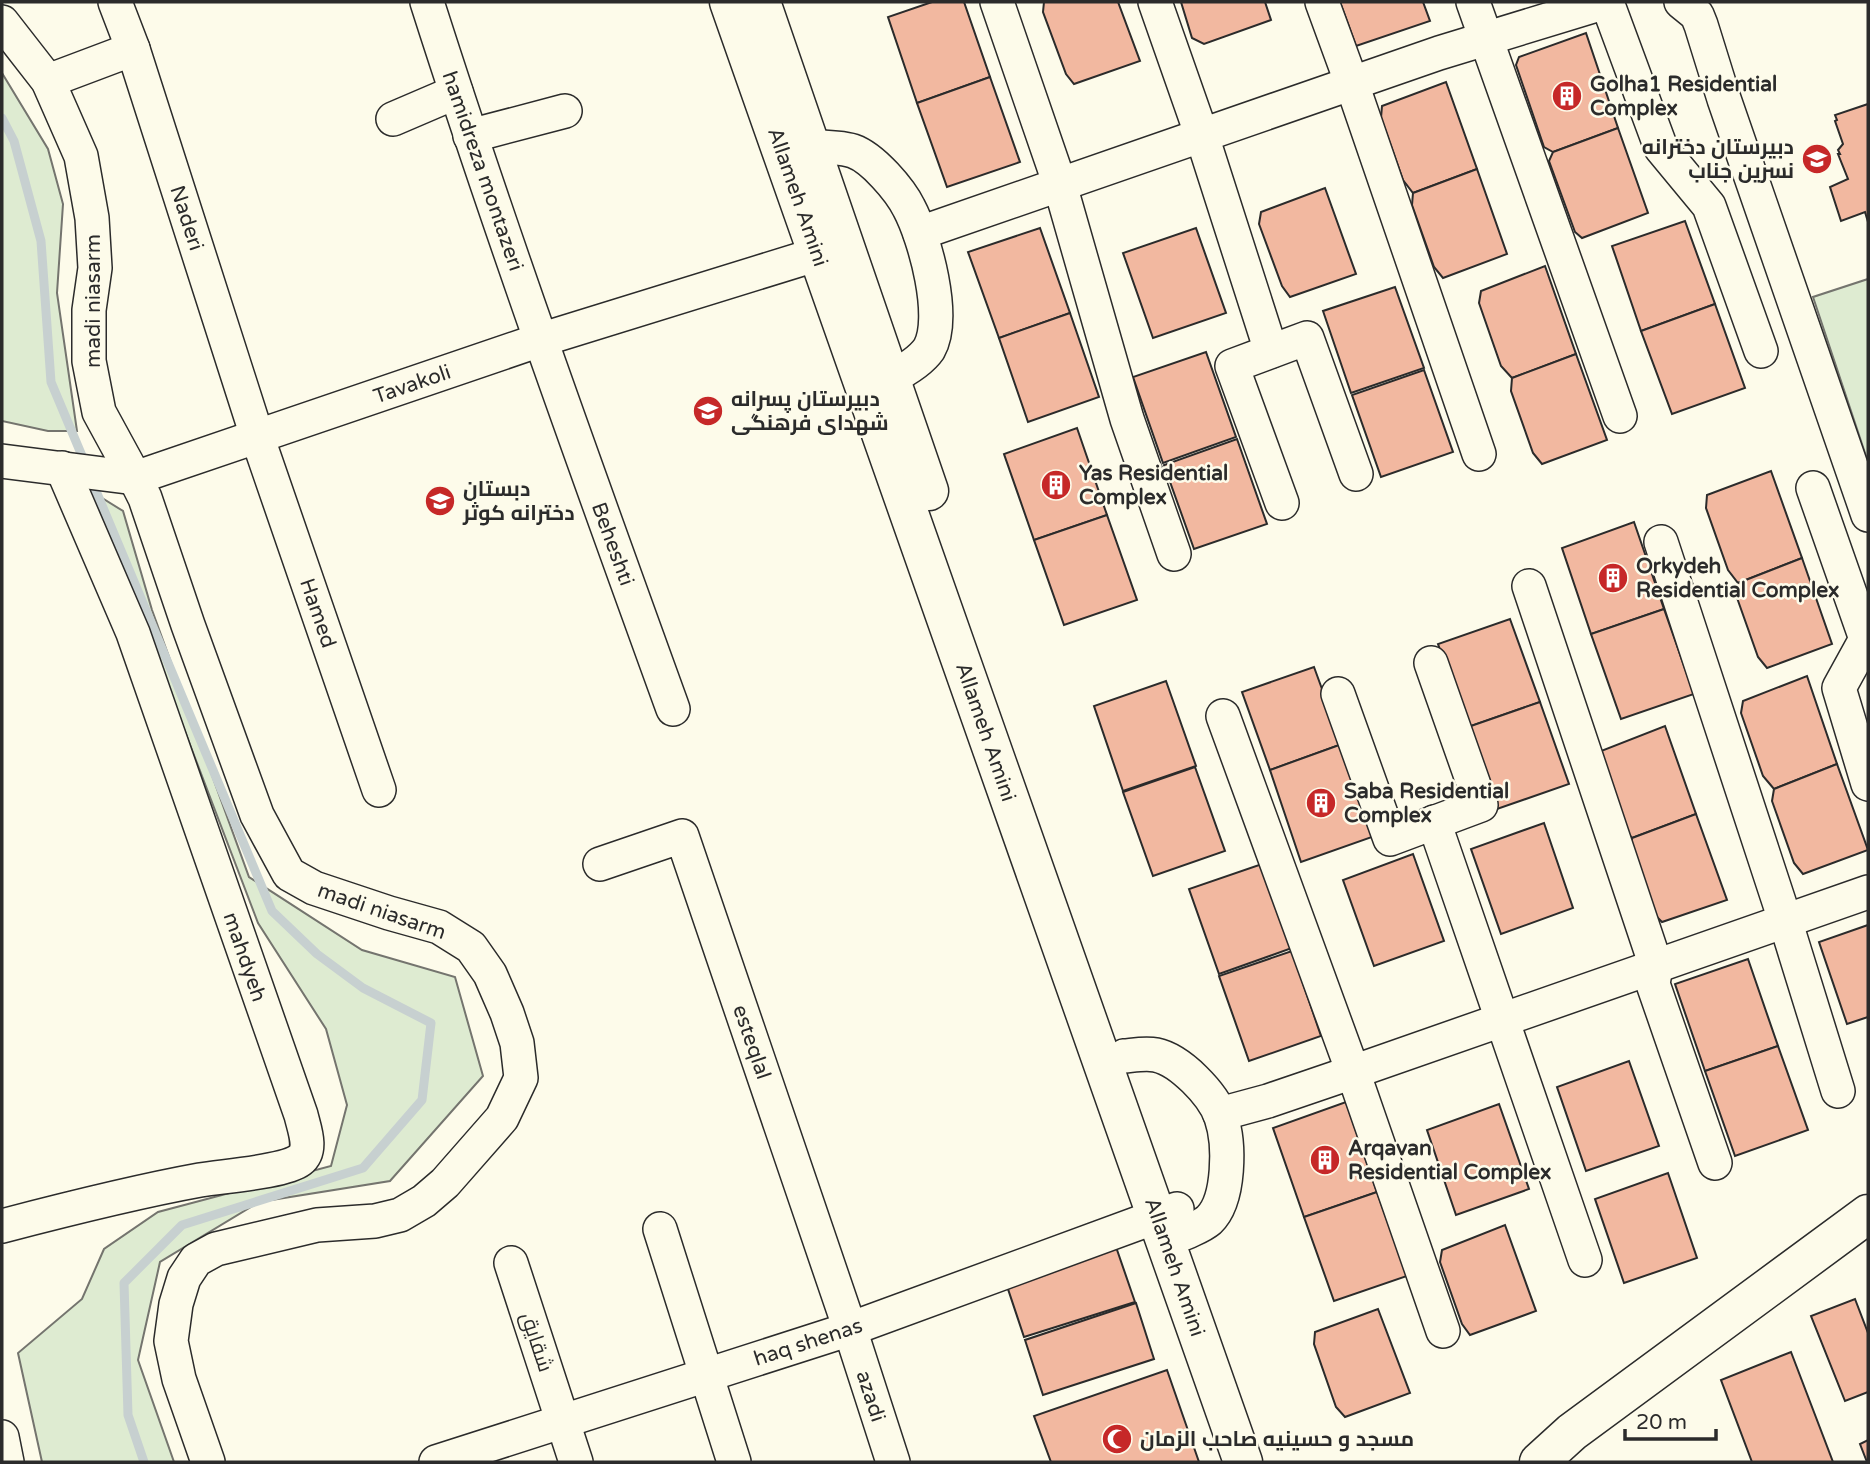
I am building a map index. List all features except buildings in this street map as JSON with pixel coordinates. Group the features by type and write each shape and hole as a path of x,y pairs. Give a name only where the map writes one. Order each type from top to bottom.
{"main road":[{"name":"Allameh Amini","path":"729,2 818,254 1173,1220 1265,1462"},
{"name":"Allameh Amini","path":"761,2 1124,1056 1243,1462"},
{"path":"1539,1462 1572,1433 1868,1214"},
{"path":"1574,1462 1690,1347"}],"street":[{"name":"Naderi","path":"115,2 133,49 257,436"},
{"name":"hamidreza montazeri","path":"427,2 540,340"},
{"path":"997,2 1060,185 1127,419 1174,554"},
{"path":"1156,2 1271,351"},
{"path":"1322,2 1479,454"},
{"path":"1473,2 1620,416"},
{"path":"920,233 1439,53 1607,2 1661,148 1709,206 1761,351"},
{"path":"1681,2 1697,15 1701,25 1868,515"},
{"name":"madi niasarm","path":"2,22 48,81 81,156 92,218 95,268 89,310 89,361 99,412 135,478 152,517 257,815 289,874 314,888 439,927 471,947 490,974 517,1043 521,1079 502,1118 445,1183 424,1201 400,1215 375,1221 317,1225 216,1249 196,1260 184,1278 176,1304 171,1341 179,1379 208,1462"},
{"path":"48,81 133,49"},
{"path":"393,119 456,92"},
{"path":"470,136 565,111"},
{"path":"811,147 855,152 874,166 894,184 909,207 920,233 933,288 936,321 929,348 918,360 890,378"},
{"name":"Tavakoli","path":"2,461 135,478 540,340 818,254"},
{"path":"1282,503 1232,366 1307,338 1356,474"},
{"name":"Beheshti","path":"540,340 673,709"},
{"name":"Hamed","path":"257,436 379,790"},
{"name":"mahdyeh","path":"2,1226 200,1180 286,1167 301,1159 306,1150 307,1138 133,633 62,468"},
{"path":"1813,488 1866,639 1839,688 1868,784"},
{"path":"1661,542 1838,1091"},
{"path":"1529,586 1656,966 1653,984 1714,1163"},
{"path":"1338,694 1390,839 1481,805 1431,663"},
{"path":"1223,716 1353,1072 1443,1331"},
{"path":"1434,822 1585,1260"},
{"name":"esteqlal","path":"600,864 682,836 850,1329"},
{"path":"1124,1056 1159,1055 1176,1065 1196,1080 1220,1114 1353,1072 1868,892"},
{"name":"haq shenas","path":"436,1462 850,1329 1173,1220 1198,1227 1210,1219 1222,1196 1226,1176 1226,1140 1220,1114"},
{"path":"660,1229 734,1462"},
{"name":"شقایق","path":"511,1263 576,1462"},
{"name":"azadi","path":"850,1329 893,1462"},
{"path":"2,1437 7,1462"}],"green space":[{"path":"2,73 48,149 63,204 57,293 77,431 48,431 2,421"},
{"path":"1868,279 1868,462 1813,297"},
{"path":"94,493 123,511 152,610 249,877 362,950 455,977 483,1076 390,1181 259,1202 160,1262 138,1360 174,1462 42,1462 18,1353 82,1299 104,1249 158,1212 331,1166 347,1105 326,1029 258,923"}],"waterway":[{"path":"2,118 14,141 41,241 51,382 85,463"},
{"path":"91,479 272,911 317,954 363,988 431,1023 422,1100 363,1168 182,1225 124,1283 128,1415 144,1462"}],"place":[{"name":"Golha1 Residential Complex","path":"1567,96"},
{"name":"دبیرستان دخترانه نسرین جناب","path":"1817,159"},
{"name":"دبیرستان پسرانه شهدای فرهنگی","path":"708,411"},
{"name":"Yas Residential Complex","path":"1056,485"},
{"name":"دبستان دخترانه کوثر","path":"440,501"},
{"name":"Orkydeh Residential Complex","path":"1613,578"},
{"name":"Saba Residential Complex","path":"1321,803"},
{"name":"Arqavan Residential Complex","path":"1325,1160"},
{"name":"مسجد و حسینیه صاحب الزمان","path":"1117,1439"}]}
